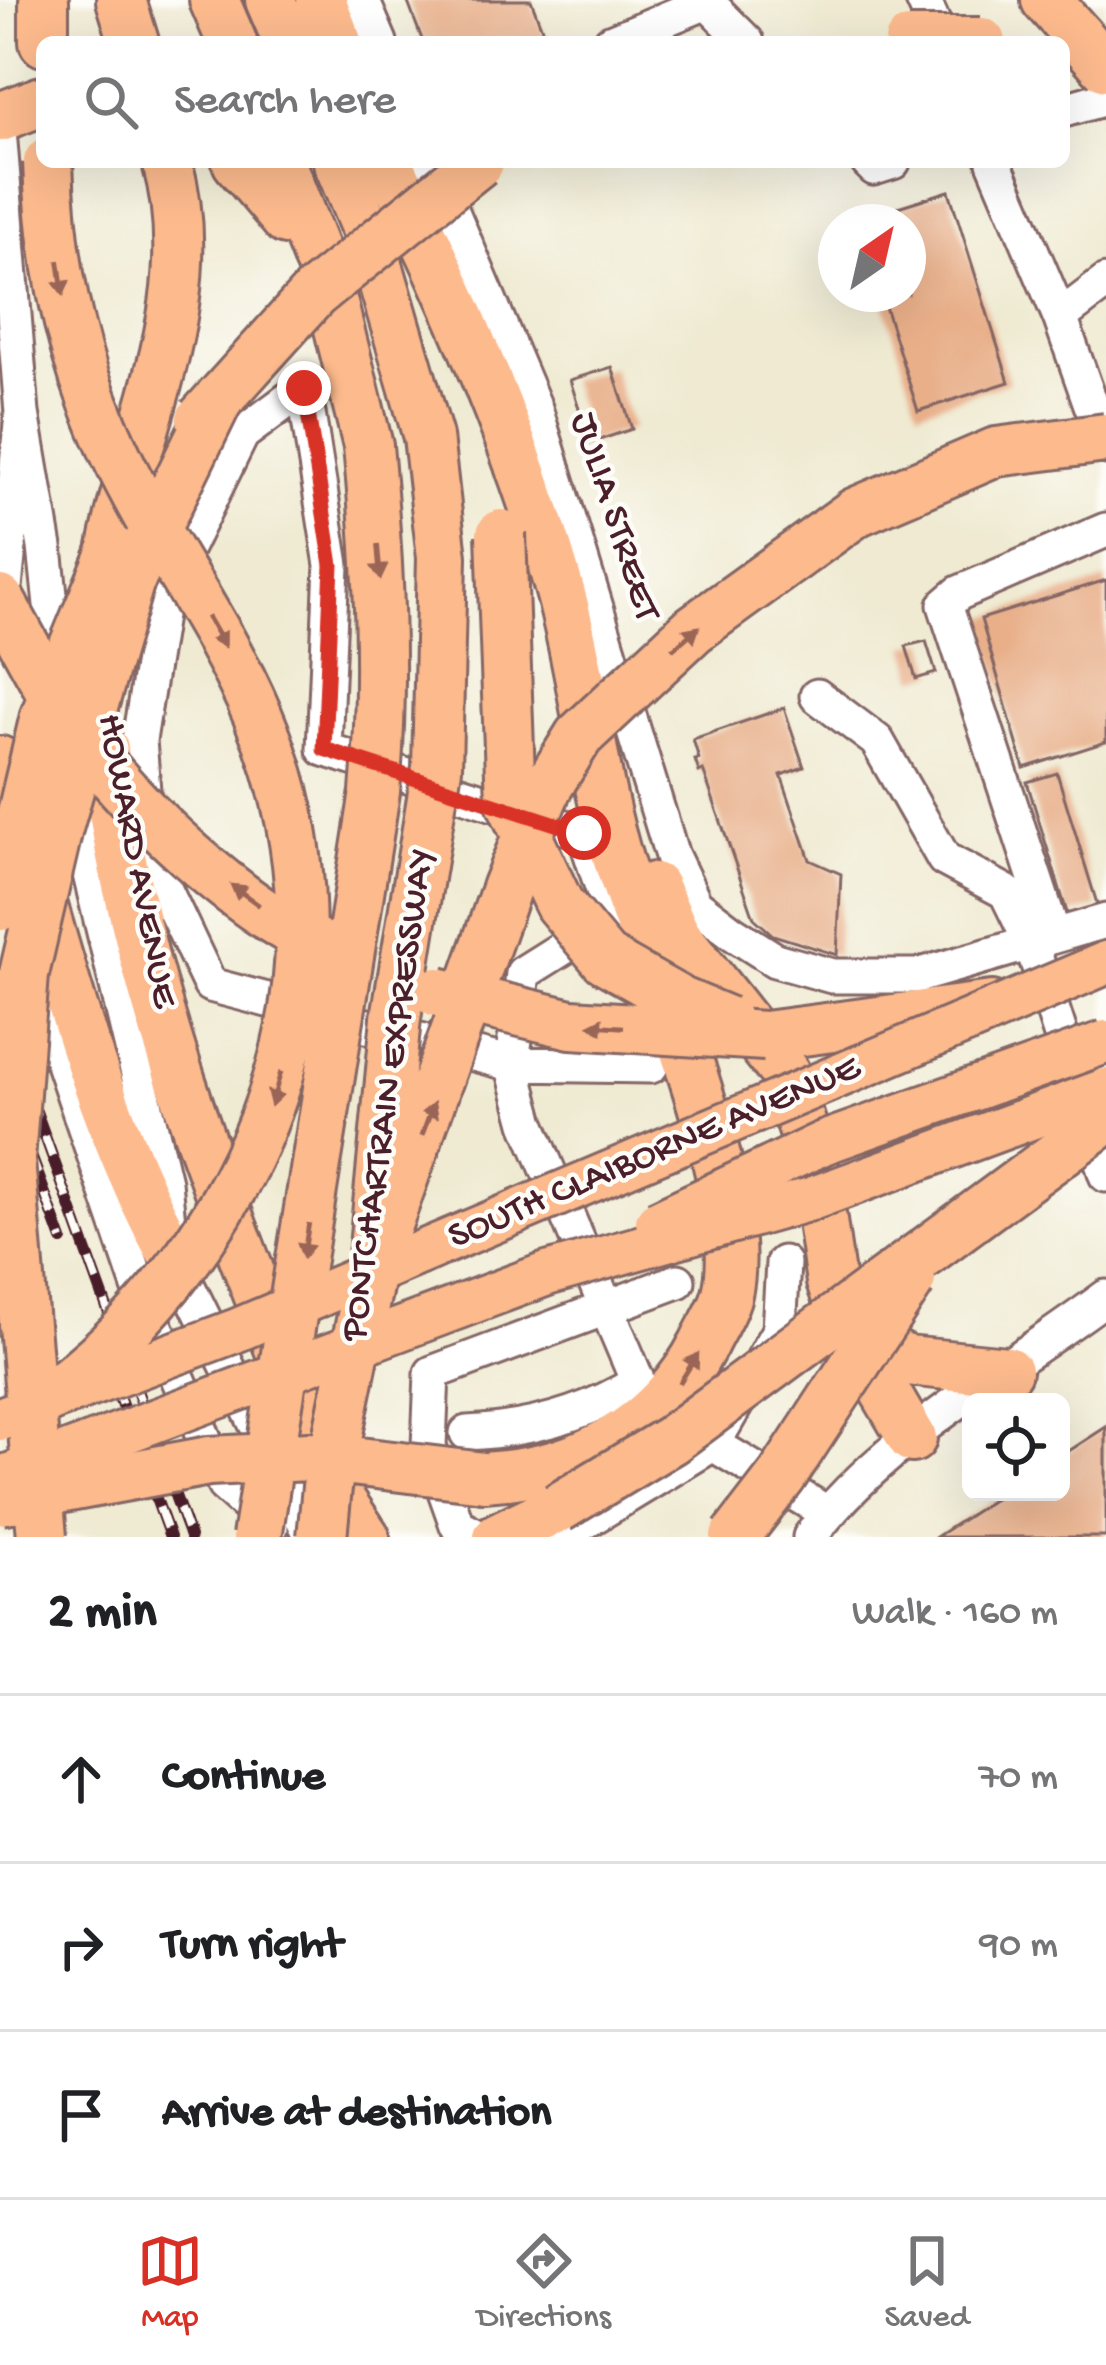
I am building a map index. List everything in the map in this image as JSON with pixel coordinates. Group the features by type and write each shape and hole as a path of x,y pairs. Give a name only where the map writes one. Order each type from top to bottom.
{"highway":[{"path":"44,0 44,36"},
{"path":"121,0 132,36"},
{"path":"214,0 229,36"},
{"path":"270,0 285,36"},
{"path":"320,0 335,36"},
{"path":"1046,0 1106,66"},
{"path":"1070,56 1106,66"},
{"path":"0,117 36,103"},
{"path":"22,1410 76,1377 168,1282 227,1204 273,1102 294,1025 299,959 288,808 258,716 115,454 86,387 66,316 49,168"},
{"path":"169,168 176,193 176,308 109,567 95,675 110,807 167,1048 323,1522"},
{"path":"243,168 273,201 328,284"},
{"name":"PONTCHARTRAIN EXPRESSWAY","path":"256,1537 355,934 383,694 381,589 368,446 328,284 282,168"},
{"name":"PONTCHARTRAIN EXPRESSWAY","path":"323,1522 372,1268 397,1018 437,768 442,557 428,437 372,244 340,168"},
{"path":"0,1500 209,1461 475,1455 559,1466 640,1426 693,1364 727,1296 730,1258 721,1186 695,1084 618,861 560,590 455,298 391,168"},
{"path":"0,906 45,716 100,576 156,470 314,294 472,168"},
{"path":"455,298 501,534 511,802 559,904 605,959 681,1002 765,1036"},
{"path":"42,1537 10,1160 24,974 58,828 130,583 219,398"},
{"path":"372,1268 507,886 548,788 579,736 694,629 856,512 996,452 1106,442"},
{"path":"0,600 100,760 143,809 300,935 393,978 487,1007 572,1024 765,1036 997,1006"},
{"path":"578,676 611,753 640,857 676,935 785,1073 813,1160 831,1282 849,1330 912,1438"},
{"path":"0,761 109,1112 140,1196 171,1252"},
{"path":"498,1537 608,1480 670,1440 1106,1119"},
{"path":"735,1537 782,1476 887,1311 967,1217"},
{"path":"849,1330 907,1361 1007,1371"},
{"path":"323,1522 365,1537"},
{"path":"323,1522 384,1537"}],"main road":[{"name":"SOUTH CLAIBORNE AVENUE","path":"22,1410 235,1331 1106,963"},
{"path":"736,1123 897,1085 1106,1012"},
{"path":"547,1274 823,1143 1106,1042"},
{"name":"SOUTH CLAIBORNE AVENUE","path":"0,1479 547,1274 811,1199 1106,1090"}],"street":[{"path":"362,0 377,36"},
{"path":"923,0 939,36"},
{"path":"624,36 706,2 741,36"},
{"path":"1070,108 1106,98"},
{"name":"HOWARD AVENUE","path":"0,142 5,257 22,413 45,547 69,789 164,1181 171,1252"},
{"name":"JULIA STREET","path":"434,168 535,409 672,856 695,904 775,960 832,976 917,976 1042,939"},
{"path":"997,168 1060,317 1106,442"},
{"path":"1060,317 1106,282"},
{"path":"475,1455 502,1431 600,1406 638,1382 527,1124 512,1064 523,974 612,917 584,833 324,749 332,565 304,388 242,434 162,597 139,740 148,854 210,985 512,1064 651,1066"},
{"name":"HOWARD AVENUE","path":"0,641 22,413"},
{"path":"1106,530 959,593 945,605 1106,1175"},
{"path":"818,696 877,741 944,859 1006,892 1042,939"},
{"path":"0,858 67,1086 139,1287 224,1485 281,1537"},
{"path":"1042,939 1106,921"},
{"path":"171,1252 323,1522"},
{"path":"560,1537 713,1444 779,1330 783,1263"},
{"path":"480,1537 457,1525 429,1446 432,1373 678,1281"},
{"path":"713,1444 818,1525 912,1438 1106,1298"}],"building":[{"path":"407,0 531,0 545,36 421,36"},
{"path":"949,191 1009,382 918,411 887,312 926,312 926,204 907,204"},
{"path":"612,367 632,429 590,443 570,380"},
{"path":"1106,580 1106,742 1024,768 981,619"},
{"path":"926,641 936,673 916,679 906,646"},
{"path":"784,708 804,767 781,775 810,860 841,874 837,955 773,935 754,918 703,770 699,772 695,760 699,759 693,739"},
{"path":"1057,773 1098,907 1068,916 1027,782"},
{"path":"1106,1427 1106,1537 936,1537 991,1501 1070,1501 1070,1450"}],"railway":[{"path":"0,1012 190,1537"},
{"path":"0,1071 62,1240"},
{"path":"99,1342 170,1537"}],"route":[{"path":"304,388 332,565 324,749 584,833"}]}
